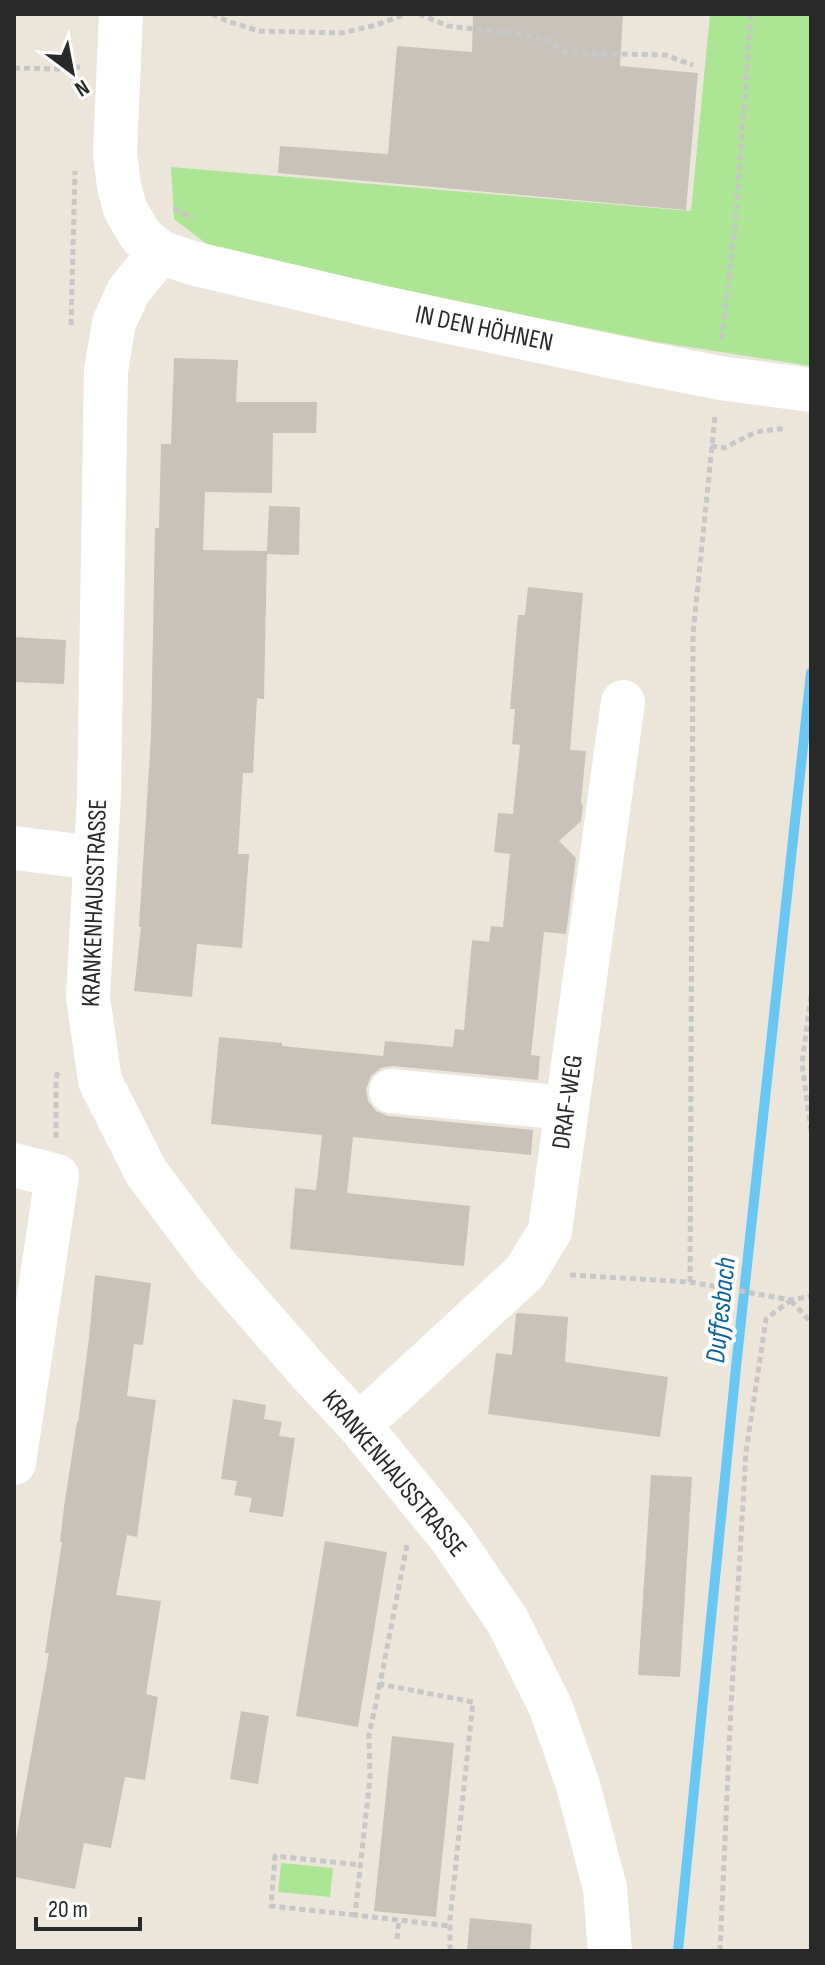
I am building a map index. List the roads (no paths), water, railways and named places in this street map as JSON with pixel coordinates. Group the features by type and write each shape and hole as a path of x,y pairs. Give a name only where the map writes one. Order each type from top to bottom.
{"street":[{"path":"121,14 115,153 119,186 125,209 141,236 160,252"},
{"name":"IN DEN HÖHNEN","path":"160,252 192,263 375,306 604,355 721,357 811,390"},
{"name":"KRANKENHAUSSTRASSE","path":"160,252 128,292 114,323 106,371 99,795 88,997 100,1081 146,1172 215,1264 358,1424 451,1538 507,1620 551,1708 578,1785 605,1888 610,1951"},
{"name":"DRAF-WEG","path":"358,1424 525,1272 550,1231 623,702"},
{"path":"14,848 95,858"},
{"path":"391,1091 567,1108"},
{"path":"14,1165 57,1176 14,1463"}],"waterway":[{"name":"Duffesbach","path":"678,1951 736,1367 811,673"}]}
